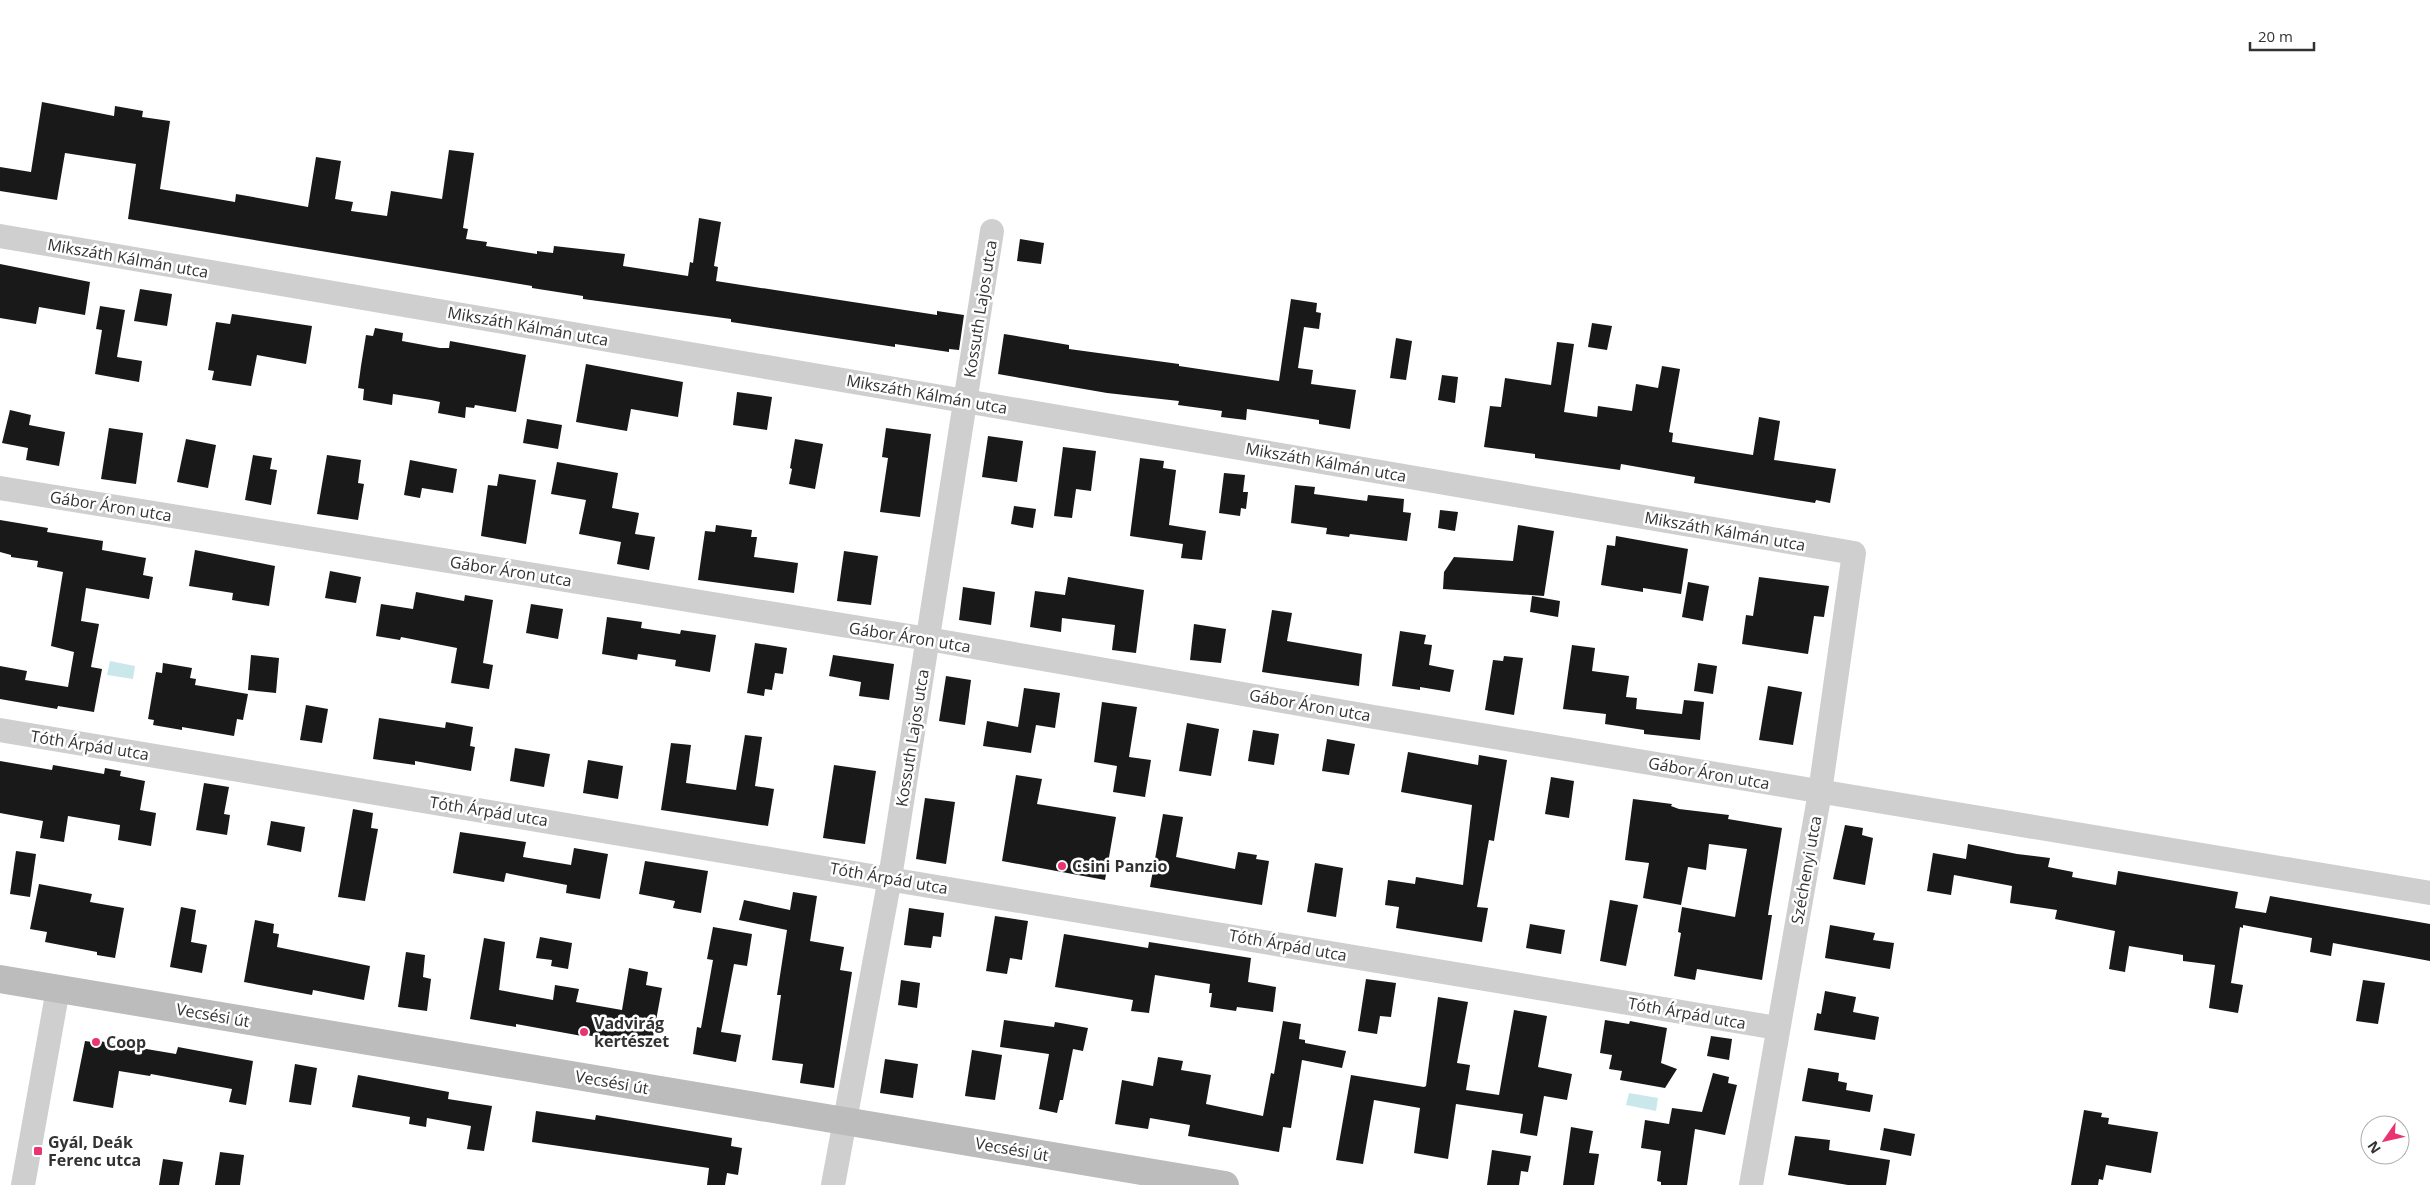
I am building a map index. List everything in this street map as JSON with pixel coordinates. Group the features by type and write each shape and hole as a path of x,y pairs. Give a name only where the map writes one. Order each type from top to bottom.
{"main road":[{"name":"Vecsési út","path":"0,979 1225,1185"}],"street":[{"name":"Kossuth Lajos utca","path":"833,1185 890,878 967,401 992,231"},
{"name":"Mikszáth Kálmán utca","path":"0,236 1854,553"},
{"name":"Gábor Áron utca","path":"0,488 928,639 1820,792 2430,893"},
{"name":"Széchenyi utca","path":"1751,1185 1777,1028 1820,792 1854,553"},
{"name":"Tóth Árpád utca","path":"0,730 1777,1028"},
{"path":"23,1185 58,989"}],"water":[{"path":"110,661 135,666 133,679 107,675"},
{"path":"1629,1093 1658,1098 1656,1111 1626,1105"}],"building":[{"path":"42,102 114,116 115,106 143,111 142,117 170,121 160,189 235,202 236,194 308,207 316,157 341,161 335,199 353,202 351,211 387,216 391,191 442,199 449,150 474,153 463,228 468,229 466,239 487,242 486,246 537,254 537,251 553,253 554,246 625,254 623,266 688,276 690,262 693,263 699,218 721,222 714,266 718,267 716,281 937,315 937,311 964,315 959,350 949,349 949,352 895,344 895,347 731,322 731,319 583,299 583,296 532,288 532,286 128,219 136,164 65,153 57,200 0,191 0,167 31,172"},
{"path":"1020,239 1044,243 1041,264 1017,261"},
{"path":"0,264 90,282 85,315 39,307 36,324 0,318"},
{"path":"140,289 172,294 167,326 134,321"},
{"path":"1291,299 1317,303 1316,312 1321,313 1319,329 1304,327 1298,368 1313,370 1311,384 1356,390 1350,429 1319,424 1319,420 1247,409 1246,420 1221,417 1222,411 1178,405 1179,401 1107,393 998,374 1004,334 1069,345 1069,349 1179,364 1179,366 1279,381"},
{"path":"100,306 125,310 117,357 142,361 139,382 95,374 102,330 96,329"},
{"path":"232,314 312,326 306,364 257,355 251,386 212,380 214,371 208,370 216,322 230,324"},
{"path":"1592,323 1612,326 1607,350 1588,347"},
{"path":"375,328 403,333 402,341 440,348 449,348 450,341 526,355 516,412 475,405 474,408 466,407 465,418 438,413 440,402 431,400 393,394 392,405 363,400 364,389 358,388 366,335 373,336"},
{"path":"1396,338 1412,341 1406,380 1390,378"},
{"path":"1557,342 1574,344 1564,412 1597,417 1598,406 1632,411 1636,384 1658,388 1662,366 1680,369 1669,432 1673,433 1672,442 1753,455 1759,417 1780,421 1774,460 1836,469 1830,503 1816,500 1815,503 1694,483 1695,477 1621,464 1620,470 1535,458 1535,454 1484,447 1490,406 1501,407 1505,378 1551,385"},
{"path":"586,364 683,382 678,417 631,409 627,431 576,422"},
{"path":"1442,375 1458,377 1455,403 1438,400"},
{"path":"737,392 772,397 767,430 733,425"},
{"path":"10,410 31,415 29,425 65,432 59,466 26,460 28,448 2,443"},
{"path":"527,419 562,425 558,449 523,443"},
{"path":"109,428 143,433 136,484 101,479"},
{"path":"886,428 931,434 920,517 880,512 888,458 882,457"},
{"path":"988,436 1023,441 1017,482 982,477"},
{"path":"186,439 216,445 208,488 177,482"},
{"path":"795,439 823,444 815,489 789,484"},
{"path":"1063,447 1096,451 1091,491 1076,489 1072,518 1054,516"},
{"path":"253,455 272,458 270,469 277,470 271,505 245,500"},
{"path":"327,455 361,460 358,483 364,484 358,520 317,514"},
{"path":"1140,458 1164,461 1163,468 1176,470 1169,525 1206,531 1202,560 1181,558 1183,544 1130,536"},
{"path":"410,460 457,469 453,493 422,488 420,498 404,495"},
{"path":"557,462 618,473 612,508 639,513 635,534 655,537 649,570 617,564 621,542 579,534 586,500 551,494"},
{"path":"1224,473 1245,475 1243,492 1248,492 1246,509 1241,508 1240,516 1219,513"},
{"path":"499,474 536,480 526,544 481,536 488,485 497,486"},
{"path":"1295,485 1315,487 1314,494 1367,501 1368,495 1404,499 1403,512 1411,513 1407,541 1350,534 1349,537 1326,534 1327,528 1291,523"},
{"path":"1014,506 1036,509 1033,528 1011,524"},
{"path":"1440,510 1458,512 1455,531 1438,528"},
{"path":"0,520 48,528 47,532 103,541 102,550 146,558 143,575 153,577 149,599 86,588 81,621 99,624 91,667 102,669 94,712 58,706 57,709 0,699 0,666 27,671 25,680 68,687 74,652 51,646 63,572 37,567 38,561 11,557 11,555 0,552"},
{"path":"716,525 752,530 751,537 757,537 754,557 798,563 794,593 698,580 705,531 715,532"},
{"path":"1518,525 1554,531 1544,596 1443,589 1444,572 1454,557 1513,561"},
{"path":"1616,536 1688,549 1681,594 1643,588 1643,592 1601,585 1607,545 1615,546"},
{"path":"195,550 275,566 269,606 232,600 233,593 189,586"},
{"path":"844,551 878,556 871,605 837,601"},
{"path":"330,571 361,577 356,603 325,598"},
{"path":"1068,577 1144,590 1136,653 1112,650 1115,625 1062,618 1061,632 1030,627 1035,591 1065,595"},
{"path":"1759,577 1829,586 1824,617 1814,616 1808,654 1742,644 1746,615 1753,616"},
{"path":"1688,582 1709,586 1703,621 1682,617"},
{"path":"963,587 995,592 991,625 959,620"},
{"path":"416,592 464,601 465,595 493,600 483,663 493,665 489,689 451,683 457,648 401,637 400,640 376,636 381,604 413,609"},
{"path":"1532,596 1560,601 1558,617 1530,612"},
{"path":"531,604 563,609 558,639 526,633"},
{"path":"1272,610 1292,613 1287,641 1362,654 1359,686 1262,672"},
{"path":"607,617 642,622 641,628 680,634 681,630 716,635 710,672 675,666 676,660 638,654 637,660 602,654"},
{"path":"1194,624 1226,629 1221,663 1190,660"},
{"path":"1400,631 1426,635 1424,644 1432,645 1429,665 1454,670 1450,692 1420,687 1420,690 1392,686"},
{"path":"755,643 787,648 783,674 775,673 772,690 765,689 764,696 747,693"},
{"path":"1572,645 1595,648 1592,671 1629,676 1626,697 1637,698 1636,709 1682,714 1684,700 1704,702 1700,740 1644,734 1644,730 1605,724 1606,714 1563,709"},
{"path":"251,655 279,658 276,693 248,690"},
{"path":"833,655 894,664 889,700 859,696 861,682 829,676"},
{"path":"1504,656 1523,658 1514,715 1485,710 1493,660 1503,661"},
{"path":"163,663 192,668 190,678 196,679 195,685 248,694 243,720 237,719 234,736 182,727 182,730 153,725 154,720 148,719 156,672 162,673"},
{"path":"1698,663 1717,666 1713,694 1694,691"},
{"path":"946,676 971,680 965,725 939,721"},
{"path":"1768,686 1802,692 1793,745 1759,740"},
{"path":"1024,688 1060,693 1055,728 1036,725 1031,753 983,746 987,721 1018,727"},
{"path":"1102,702 1137,707 1129,757 1151,760 1145,797 1113,792 1117,766 1094,762"},
{"path":"306,705 328,709 322,743 300,740"},
{"path":"379,718 445,728 446,722 473,727 470,746 475,747 471,771 415,761 415,765 373,759"},
{"path":"1187,723 1219,729 1211,776 1179,771"},
{"path":"1253,730 1279,734 1274,765 1248,761"},
{"path":"745,735 762,737 755,786 774,789 768,826 661,810 671,743 691,745 686,783 736,790"},
{"path":"1327,739 1355,744 1349,775 1322,771"},
{"path":"515,748 550,754 544,787 510,781"},
{"path":"1408,752 1478,765 1479,755 1507,760 1494,841 1489,840 1477,907 1488,908 1482,942 1396,928 1399,907 1385,905 1388,880 1415,884 1416,877 1463,885 1472,805 1401,792"},
{"path":"588,760 623,766 618,799 583,793"},
{"path":"0,761 52,770 53,765 104,774 105,768 121,771 120,776 145,781 140,810 156,813 151,846 118,840 120,825 68,816 64,842 40,838 43,821 0,813"},
{"path":"834,765 876,771 865,844 823,838"},
{"path":"1016,775 1042,779 1037,804 1116,817 1105,880 1002,861"},
{"path":"1551,777 1574,781 1569,818 1545,814"},
{"path":"204,783 229,787 224,814 230,815 227,835 196,830"},
{"path":"925,798 955,802 946,864 916,859"},
{"path":"1633,799 1672,804 1671,806 1679,809 1729,815 1728,819 1782,828 1768,915 1772,915 1762,980 1697,969 1695,980 1674,976 1681,933 1678,932 1682,907 1735,917 1747,849 1709,844 1706,870 1688,867 1681,905 1643,898 1649,863 1625,860"},
{"path":"353,809 373,813 371,828 378,829 365,901 338,897"},
{"path":"1163,814 1183,817 1176,857 1235,869 1238,852 1257,855 1256,859 1269,861 1262,905 1150,887"},
{"path":"271,821 305,827 301,852 267,845"},
{"path":"1845,825 1863,828 1862,835 1873,838 1865,885 1833,879"},
{"path":"460,832 526,842 523,857 571,865 574,848 608,854 600,899 566,893 567,885 506,873 504,882 453,873"},
{"path":"1968,844 2017,854 2050,858 2048,867 2073,872 2072,877 2116,885 2118,871 2238,892 2235,908 2266,913 2270,896 2430,924 2430,961 2333,943 2331,956 2310,952 2312,938 2243,925 2243,928 2240,927 2231,983 2243,985 2238,1013 2209,1008 2215,965 2183,961 2183,955 2129,946 2125,972 2109,969 2115,931 2055,919 2057,910 2010,903 2012,886 1954,875 1951,895 1927,891 1933,853 1966,859"},
{"path":"16,851 36,854 30,897 10,894"},
{"path":"645,861 708,871 701,913 673,908 675,901 639,894"},
{"path":"1315,863 1343,868 1336,917 1307,912"},
{"path":"39,884 92,894 90,902 124,908 115,958 97,955 97,952 45,942 47,932 30,929"},
{"path":"793,892 817,896 810,941 844,947 840,970 852,972 834,1088 800,1083 803,1064 772,1060 781,995 777,995 787,930 739,920 744,900 790,910"},
{"path":"1610,900 1638,905 1626,966 1600,961"},
{"path":"181,907 196,910 191,942 207,945 202,973 170,967"},
{"path":"909,908 944,913 941,937 933,936 931,948 904,945"},
{"path":"995,916 1028,921 1022,960 1010,958 1007,974 986,971"},
{"path":"255,920 274,924 273,933 279,934 277,947 370,966 364,1000 313,990 312,995 244,982"},
{"path":"1530,924 1565,930 1561,954 1526,948"},
{"path":"1830,925 1875,933 1873,940 1894,943 1890,969 1825,958"},
{"path":"713,927 752,934 747,966 734,964 721,1032 741,1035 736,1062 693,1054 697,1027 701,1028 713,960 707,959"},
{"path":"1064,934 1148,948 1149,942 1251,958 1248,982 1276,987 1273,1012 1237,1007 1236,1011 1210,1007 1212,993 1209,993 1210,984 1155,975 1149,1013 1131,1011 1133,1000 1055,987"},
{"path":"540,937 572,943 568,969 551,966 552,960 536,958"},
{"path":"484,938 505,942 499,990 553,1000 555,985 579,989 576,1002 622,1010 629,968 648,972 646,985 662,988 651,1048 582,1034 582,1036 516,1024 516,1027 470,1019"},
{"path":"406,952 425,955 423,977 431,979 427,1011 398,1007"},
{"path":"1366,979 1396,983 1391,1017 1380,1016 1377,1034 1358,1031"},
{"path":"901,980 920,983 917,1008 898,1005"},
{"path":"2363,980 2385,983 2378,1024 2356,1021"},
{"path":"1825,991 1856,997 1853,1012 1879,1017 1875,1040 1814,1030 1817,1013 1821,1014"},
{"path":"1438,997 1468,1002 1457,1063 1470,1065 1466,1090 1499,1095 1514,1010 1547,1016 1538,1067 1572,1074 1567,1100 1544,1096 1537,1136 1520,1133 1523,1114 1456,1104 1448,1159 1414,1153 1420,1108 1374,1100 1363,1164 1336,1160 1351,1075 1426,1086"},
{"path":"1004,1020 1054,1027 1055,1022 1088,1028 1083,1051 1073,1049 1063,1100 1060,1100 1057,1113 1039,1109 1049,1054 1000,1047"},
{"path":"1605,1020 1629,1024 1630,1021 1667,1028 1661,1063 1677,1069 1665,1088 1620,1080 1622,1071 1609,1069 1612,1055 1600,1053"},
{"path":"1283,1021 1301,1024 1299,1039 1305,1040 1305,1043 1346,1051 1342,1068 1302,1060 1291,1128 1283,1127 1279,1152 1188,1136 1190,1125 1150,1118 1148,1129 1115,1124 1122,1080 1153,1086 1158,1057 1183,1061 1181,1070 1211,1075 1206,1104 1263,1116 1271,1073 1274,1074"},
{"path":"1711,1036 1732,1039 1729,1060 1707,1056"},
{"path":"93,1040 176,1054 178,1047 253,1061 246,1105 229,1102 232,1089 151,1074 150,1076 119,1071 113,1108 73,1101 85,1041 92,1042"},
{"path":"972,1050 1002,1055 995,1100 965,1096"},
{"path":"885,1059 918,1064 913,1098 880,1093"},
{"path":"295,1064 317,1068 311,1105 289,1102"},
{"path":"1808,1068 1839,1073 1838,1081 1847,1083 1846,1090 1873,1095 1870,1112 1802,1101"},
{"path":"1713,1073 1729,1077 1728,1083 1737,1085 1725,1135 1695,1129 1687,1185 1661,1185 1661,1182 1657,1181 1661,1151 1641,1148 1645,1120 1669,1124 1672,1108 1702,1112"},
{"path":"358,1075 449,1092 448,1099 492,1106 484,1151 467,1149 471,1126 427,1118 426,1127 409,1124 410,1117 352,1107"},
{"path":"2084,1110 2102,1113 2101,1117 2109,1118 2108,1124 2158,1132 2151,1173 2106,1165 2103,1180 2099,1179 2098,1185 2071,1185"},
{"path":"536,1111 595,1120 596,1115 732,1138 731,1146 742,1148 738,1175 727,1173 725,1185 707,1185 709,1168 532,1142"},
{"path":"1571,1127 1593,1131 1589,1153 1599,1154 1594,1185 1563,1185"},
{"path":"1884,1128 1915,1134 1911,1156 1880,1150"},
{"path":"1795,1136 1830,1140 1829,1150 1890,1160 1886,1185 1848,1185 1788,1175"},
{"path":"1492,1150 1531,1156 1528,1172 1521,1171 1519,1185 1487,1185"},
{"path":"220,1152 244,1155 240,1185 215,1185"},
{"path":"163,1159 183,1162 179,1185 159,1185"}],"place":[{"name":"Csini Panzio","path":"1062,866"},
{"name":"Vadvirág kertészet","path":"584,1032"},
{"name":"Coop","path":"96,1042"},
{"name":"Gyál, Deák Ferenc utca","path":"38,1151"}]}
